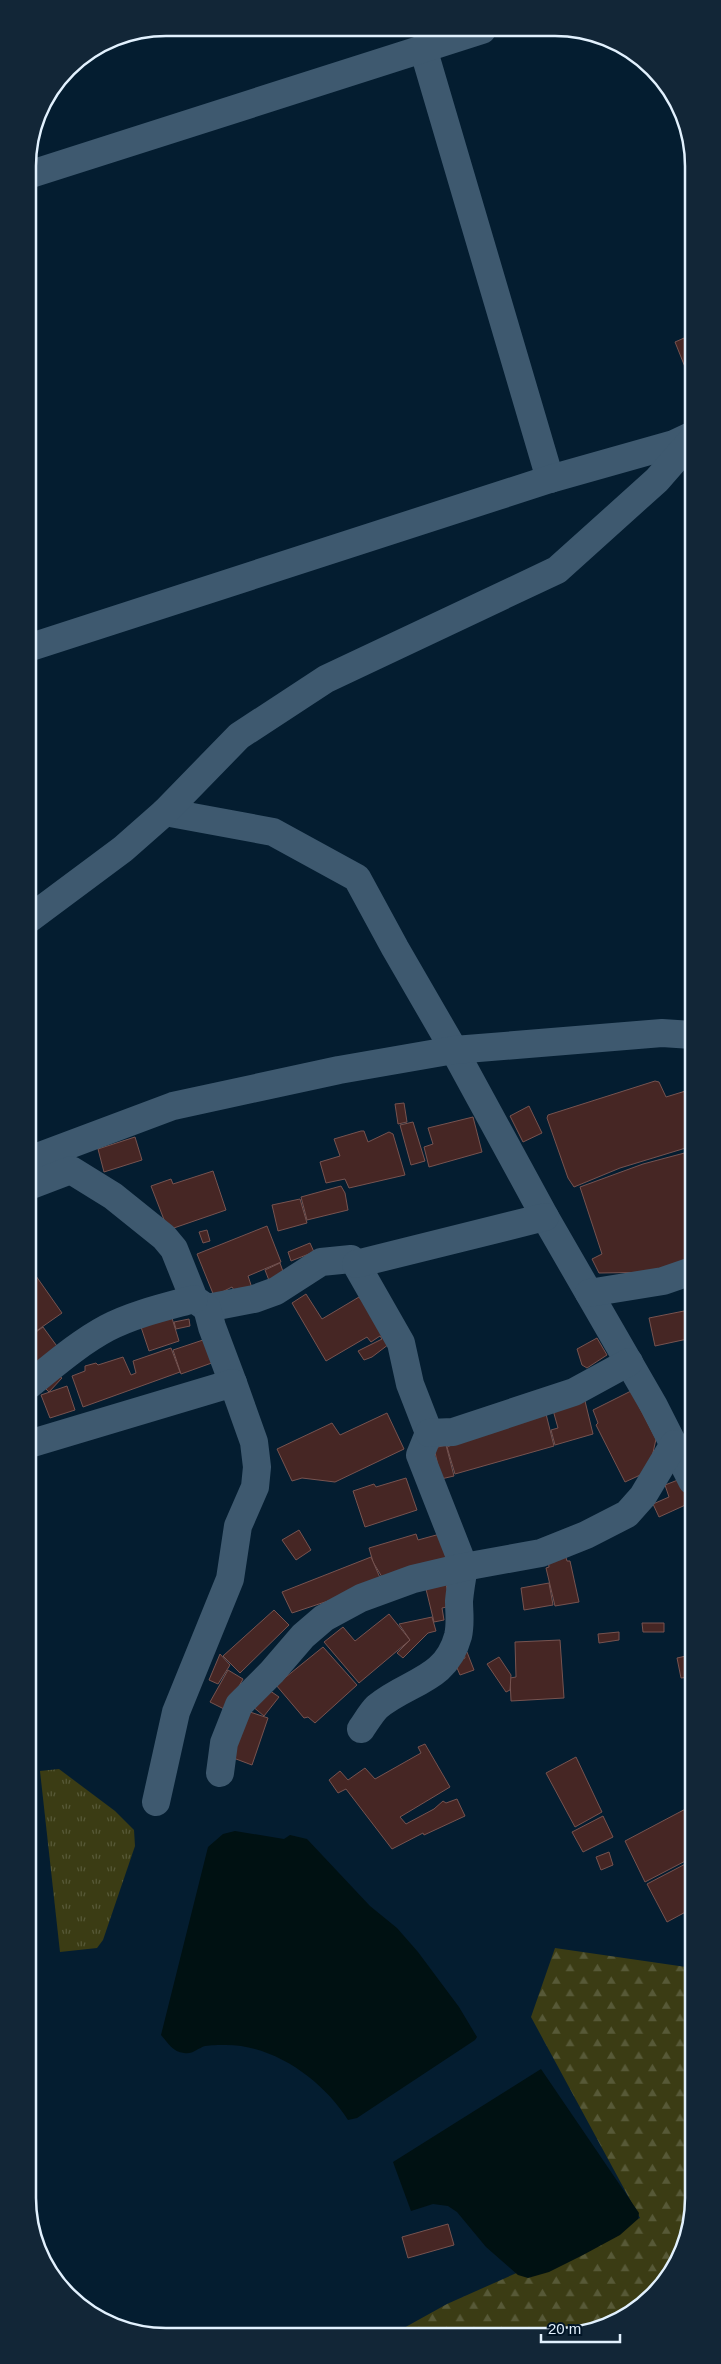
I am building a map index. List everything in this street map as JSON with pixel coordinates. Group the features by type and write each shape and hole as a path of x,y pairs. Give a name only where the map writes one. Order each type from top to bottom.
{"street":[{"path":"37,172 462,36"},
{"path":"423,48 550,479"},
{"path":"37,645 550,479 674,444 685,439"},
{"path":"37,913 123,849 165,812 239,736 326,679 557,570 657,480 685,448"},
{"path":"165,812 273,832 357,878 394,948 454,1050 545,1217 629,1362 684,1465"},
{"path":"37,1157 173,1106 339,1070 454,1050 662,1033 685,1034"},
{"path":"36,1183 72,1170 113,1196 164,1237 174,1249 212,1327 254,1442 257,1467 255,1487 238,1526 230,1579 176,1712 156,1802"},
{"path":"356,1264 545,1217"},
{"path":"36,1379 107,1328 141,1314 201,1304 254,1299 276,1291 321,1262 351,1259 356,1264 401,1343 410,1384 429,1433 420,1455 464,1567 460,1586 458,1638 441,1668 432,1675 407,1687 376,1708 361,1729"},
{"path":"589,1293 663,1282 684,1274"},
{"path":"429,1433 453,1432 574,1392 629,1362"},
{"path":"36,1442 233,1383"},
{"path":"220,1774 224,1743 239,1705 310,1630 324,1618 361,1598 413,1579 464,1567 540,1553 586,1535 628,1514 643,1496 674,1444"}],"green space":[{"path":"59,1769 115,1811 134,1830 135,1846 103,1940 97,1948 60,1952 40,1771"},
{"path":"555,1948 684,1967 684,2215 675,2248 663,2270 641,2296 620,2310 597,2321 572,2327 555,2328 404,2328 447,2304 640,2218 531,2017"}],"shaded area":[{"path":"235,1831 284,1839 290,1835 307,1839 370,1906 397,1928 418,1952 459,2007 477,2037 475,2040 357,2118 348,2120 338,2105 311,2078 278,2058 242,2046 207,2046 187,2053 177,2051 171,2047 161,2035 208,1847 223,1834"},
{"path":"541,2069 639,2213 638,2219 620,2235 549,2272 528,2278 518,2275 486,2247 457,2212 448,2206 433,2204 411,2211 393,2162"}],"building":[{"path":"685,338 685,367 675,342"},
{"path":"655,1081 659,1082 666,1097 685,1091 685,1148 620,1168 574,1187 568,1178 547,1118 548,1115"},
{"path":"404,1103 407,1122 398,1124 395,1104"},
{"path":"529,1106 542,1133 523,1142 510,1116"},
{"path":"473,1117 482,1152 429,1167 424,1147 433,1144 428,1128"},
{"path":"413,1122 425,1161 411,1165 400,1125"},
{"path":"364,1131 368,1142 389,1132 393,1134 405,1175 349,1188 345,1179 326,1183 320,1162 340,1156 334,1139"},
{"path":"135,1137 142,1160 104,1172 98,1149"},
{"path":"685,1153 684,1265 664,1272 599,1273 592,1259 602,1254 580,1187 643,1164"},
{"path":"213,1171 226,1210 168,1230 151,1186 171,1179 173,1184"},
{"path":"341,1186 345,1193 348,1210 307,1220 301,1197"},
{"path":"300,1199 307,1223 278,1231 272,1205"},
{"path":"267,1226 281,1262 248,1276 253,1291 236,1293 232,1287 214,1296 197,1254"},
{"path":"207,1230 210,1241 203,1243 199,1232"},
{"path":"310,1243 314,1252 291,1261 288,1252"},
{"path":"280,1263 285,1277 270,1283 265,1270"},
{"path":"36,1277 62,1313 36,1331"},
{"path":"306,1294 322,1319 359,1297 393,1341 372,1357 364,1360 358,1351 382,1339 380,1336 371,1342 367,1337 326,1361 292,1303"},
{"path":"684,1311 684,1340 655,1346 649,1318"},
{"path":"172,1318 179,1341 149,1351 141,1327"},
{"path":"189,1319 190,1326 176,1329 174,1322"},
{"path":"43,1327 59,1349 36,1366 36,1332"},
{"path":"212,1337 220,1360 181,1374 173,1350"},
{"path":"597,1338 607,1355 587,1368 582,1365 577,1349"},
{"path":"171,1348 180,1372 83,1407 72,1376 85,1371 85,1366 96,1363 98,1365 123,1357 131,1375 136,1373 133,1361"},
{"path":"56,1374 62,1378 49,1392 44,1387"},
{"path":"67,1386 75,1410 50,1418 41,1395"},
{"path":"631,1391 656,1439 649,1471 625,1482 596,1425 598,1423 593,1410"},
{"path":"585,1401 593,1434 555,1445 551,1430 558,1428 553,1410"},
{"path":"387,1413 404,1449 335,1482 302,1478 292,1481 277,1449 332,1423 340,1435"},
{"path":"546,1414 554,1446 455,1474 447,1447 481,1433"},
{"path":"446,1445 454,1476 441,1479 434,1448"},
{"path":"406,1478 417,1510 365,1527 353,1491 374,1484 376,1487"},
{"path":"683,1478 684,1505 659,1517 653,1504 669,1497 665,1485"},
{"path":"299,1530 311,1550 296,1560 282,1540"},
{"path":"416,1534 418,1540 440,1534 447,1561 382,1577 373,1562 369,1548"},
{"path":"565,1554 567,1561 570,1561 579,1602 555,1606 546,1568 549,1567 548,1559"},
{"path":"371,1557 381,1580 346,1595 292,1613 282,1592"},
{"path":"445,1580 451,1606 442,1608 444,1620 434,1622 425,1585"},
{"path":"549,1583 553,1605 524,1610 521,1588"},
{"path":"274,1610 289,1625 240,1673 223,1656"},
{"path":"389,1614 410,1640 359,1683 324,1642 343,1627 355,1641"},
{"path":"432,1617 436,1631 428,1633 403,1658 397,1653 410,1640 399,1624"},
{"path":"642,1623 664,1623 664,1632 643,1632"},
{"path":"619,1632 619,1640 599,1643 598,1634"},
{"path":"560,1640 564,1698 511,1701 510,1678 516,1677 515,1642"},
{"path":"323,1647 357,1685 315,1723 308,1717 304,1718 276,1685"},
{"path":"467,1652 474,1670 460,1675 455,1663 465,1658 464,1653"},
{"path":"220,1654 230,1665 218,1684 209,1680"},
{"path":"684,1656 684,1678 681,1678 677,1658"},
{"path":"499,1657 511,1675 510,1690 506,1692 487,1664"},
{"path":"228,1670 243,1679 226,1710 210,1702"},
{"path":"266,1688 279,1697 264,1716 252,1706"},
{"path":"244,1710 268,1718 252,1765 228,1756"},
{"path":"425,1744 450,1787 400,1817 406,1824 434,1809 443,1801 446,1803 457,1799 465,1816 424,1835 423,1833 392,1849 346,1789 338,1793 329,1780 340,1771 348,1780 365,1768 375,1779 421,1753 418,1747"},
{"path":"576,1757 602,1812 575,1827 546,1773"},
{"path":"684,1810 684,1862 645,1882 625,1841"},
{"path":"603,1816 613,1837 583,1852 572,1832"},
{"path":"609,1852 613,1865 601,1870 596,1857"},
{"path":"684,1865 684,1913 667,1922 647,1884"},
{"path":"448,2224 454,2245 408,2258 402,2237"}]}
